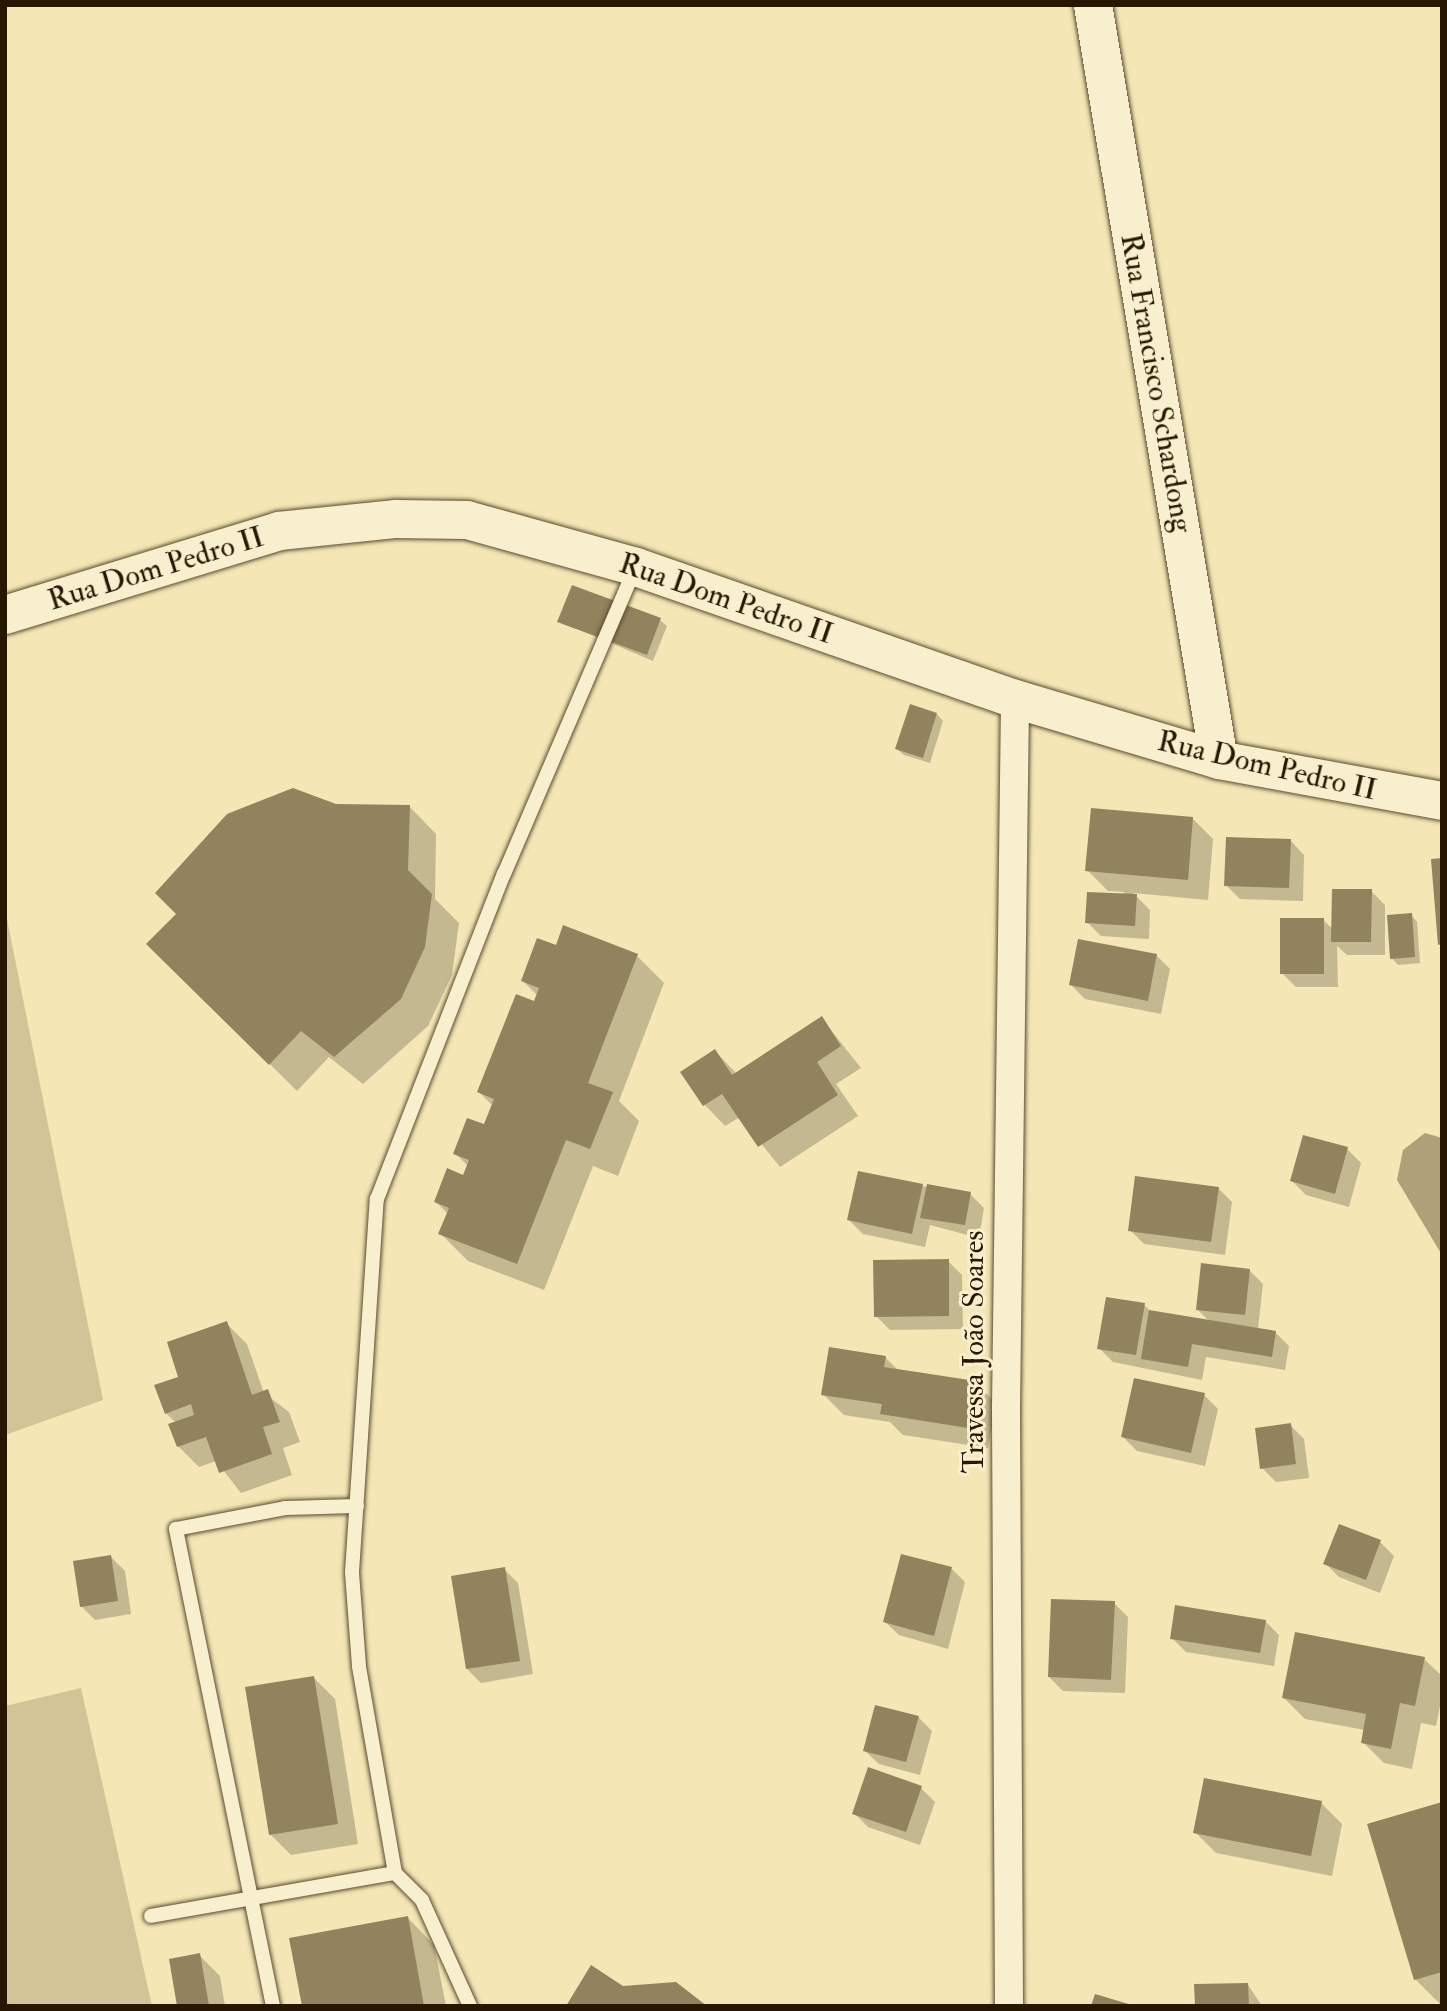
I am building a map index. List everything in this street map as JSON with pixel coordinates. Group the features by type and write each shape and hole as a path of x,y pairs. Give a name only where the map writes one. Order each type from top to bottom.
{"street":[{"name":"Rua Francisco Schardong","path":"1093,5 1219,760"},
{"name":"Rua Dom Pedro II","path":"5,615 279,531 396,519 467,520 636,567 1015,699 1219,760 1442,801"},
{"name":"Travessa João Soares","path":"1009,2006 1006,1409 1015,699"}],"lane":[{"path":"470,2006 422,1900 395,1873 359,1666 352,1572 377,1199 505,874 636,567"},
{"path":"273,2006 176,1530 285,1508 357,1506"},
{"path":"151,1916 395,1873"}],"shaded area":[{"path":"5,909 103,1400 5,1435"},
{"path":"1425,1133 1442,1138 1442,1255 1397,1180 1403,1150"},
{"path":"81,1688 152,2006 5,2006 5,1706"}],"building":[{"path":"572,585 661,618 647,655 557,622"},
{"path":"910,704 937,713 923,758 895,749"},
{"path":"293,788 336,804 410,805 408,870 432,894 425,947 401,999 334,1057 301,1031 269,1065 146,944 176,914 155,893 227,814"},
{"path":"1091,808 1193,817 1188,880 1085,871"},
{"path":"1226,837 1291,839 1289,888 1224,886"},
{"path":"1442,858 1442,944 1438,945 1431,859"},
{"path":"1332,889 1372,889 1371,942 1331,942"},
{"path":"1087,892 1137,894 1135,926 1085,923"},
{"path":"1412,913 1415,957 1390,959 1387,915"},
{"path":"1280,918 1324,918 1324,974 1280,974"},
{"path":"563,925 638,954 588,1083 613,1092 590,1149 566,1140 517,1264 438,1234 449,1208 434,1202 447,1168 463,1175 469,1160 453,1154 467,1118 484,1124 494,1099 477,1092 516,994 534,1001 539,988 521,981 537,938 556,945"},
{"path":"1078,939 1157,954 1148,1001 1069,985"},
{"path":"822,1016 841,1046 817,1062 838,1095 758,1147 722,1094 703,1106 680,1072 715,1049 732,1075"},
{"path":"1303,1135 1348,1147 1335,1194 1290,1181"},
{"path":"858,1171 923,1184 912,1234 847,1220"},
{"path":"1135,1176 1219,1187 1211,1242 1128,1231"},
{"path":"927,1184 971,1192 965,1225 920,1218"},
{"path":"949,1259 949,1316 874,1317 873,1260"},
{"path":"1201,1263 1250,1269 1245,1315 1196,1310"},
{"path":"1106,1297 1145,1303 1136,1355 1097,1349"},
{"path":"1149,1310 1276,1331 1272,1357 1192,1344 1188,1367 1141,1359"},
{"path":"227,1321 252,1395 268,1389 280,1422 263,1427 272,1454 219,1473 206,1437 177,1447 168,1424 194,1415 191,1404 165,1414 154,1385 178,1377 167,1342"},
{"path":"829,1347 886,1356 884,1367 976,1381 968,1428 880,1414 882,1404 821,1395"},
{"path":"1134,1378 1205,1393 1191,1453 1121,1437"},
{"path":"1291,1423 1296,1464 1260,1469 1255,1428"},
{"path":"1339,1524 1381,1540 1366,1580 1323,1564"},
{"path":"901,1554 952,1567 934,1636 883,1622"},
{"path":"111,1555 118,1601 80,1607 73,1561"},
{"path":"505,1567 520,1661 466,1669 451,1576"},
{"path":"1051,1599 1115,1601 1111,1680 1048,1677"},
{"path":"1175,1605 1266,1620 1260,1653 1170,1639"},
{"path":"1295,1632 1425,1657 1415,1706 1400,1703 1391,1749 1361,1743 1366,1714 1282,1698"},
{"path":"314,1676 338,1824 269,1835 245,1687"},
{"path":"875,1705 919,1716 906,1762 863,1751"},
{"path":"868,1767 922,1786 906,1832 852,1814"},
{"path":"1204,1778 1322,1801 1311,1856 1193,1833"},
{"path":"1442,1802 1442,1972 1414,1980 1367,1824"},
{"path":"408,1916 424,2006 302,2006 289,1938"},
{"path":"200,1953 209,2006 177,2006 169,1959"},
{"path":"591,1965 623,1986 676,1982 707,2006 566,2006"},
{"path":"1248,1983 1249,2006 1195,2006 1194,1984"},
{"path":"1095,1994 1132,2005 1132,2006 1091,2006"}]}
